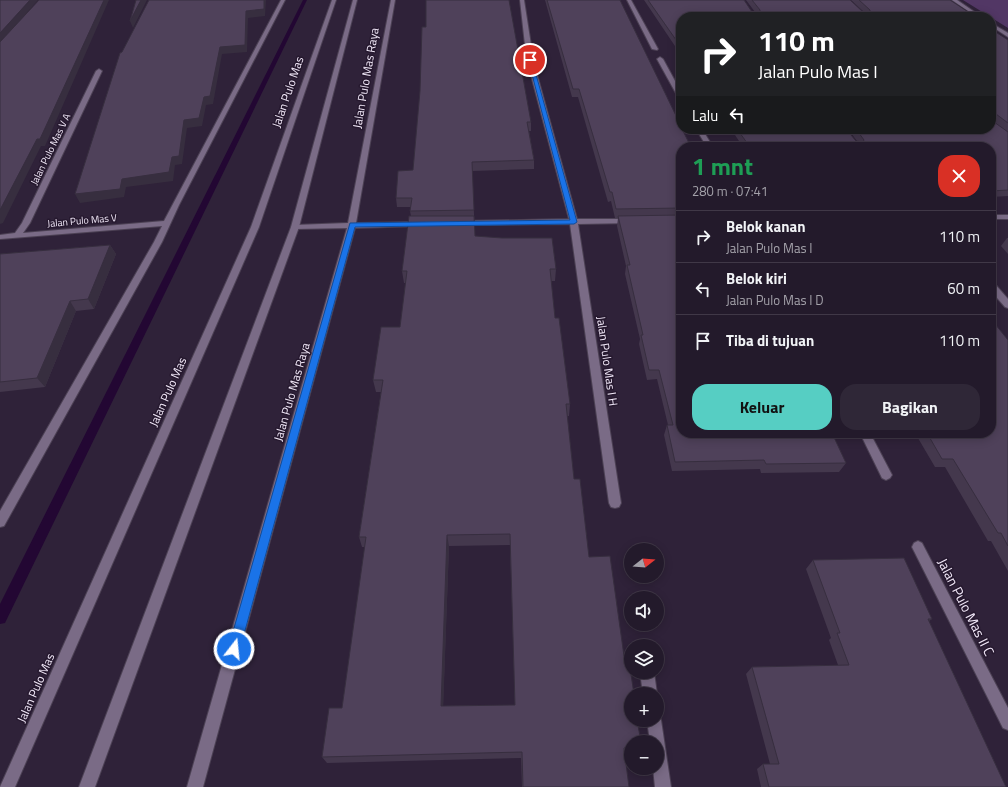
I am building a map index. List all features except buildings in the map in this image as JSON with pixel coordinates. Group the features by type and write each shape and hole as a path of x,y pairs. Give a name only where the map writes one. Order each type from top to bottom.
{"street":[{"path":"0,522 158,242 166,223 283,0"},
{"name":"Jalan Pulo Mas","path":"7,787 255,227 334,0"},
{"path":"86,787 299,227 355,0"},
{"name":"Jalan Pulo Mas Raya","path":"195,787 348,225 393,0"},
{"path":"522,0 528,45"},
{"path":"629,0 655,49"},
{"path":"954,0 972,12"},
{"path":"996,27 1008,35"},
{"path":"660,59 676,88"},
{"name":"Jalan Pulo Mas I H","path":"530,60 574,222 615,503"},
{"name":"Jalan Pulo Mas V A","path":"18,235 26,223 99,71"},
{"path":"996,217 1008,217"},
{"path":"454,223 643,221"},
{"name":"Jalan Pulo Mas V","path":"0,237 166,223"},
{"path":"299,227 430,224"},
{"path":"996,291 1008,305"},
{"path":"868,438 886,475"},
{"name":"Jalan Pulo Mas II C","path":"918,547 1008,723"},
{"path":"661,775 663,787"}],"shaded area":[{"path":"963,0 1008,0 1008,28 996,21 996,12 982,12"}],"waterway":[{"path":"0,618 305,0"}],"route":[{"path":"234,649 352,225 574,222 530,60"}]}
